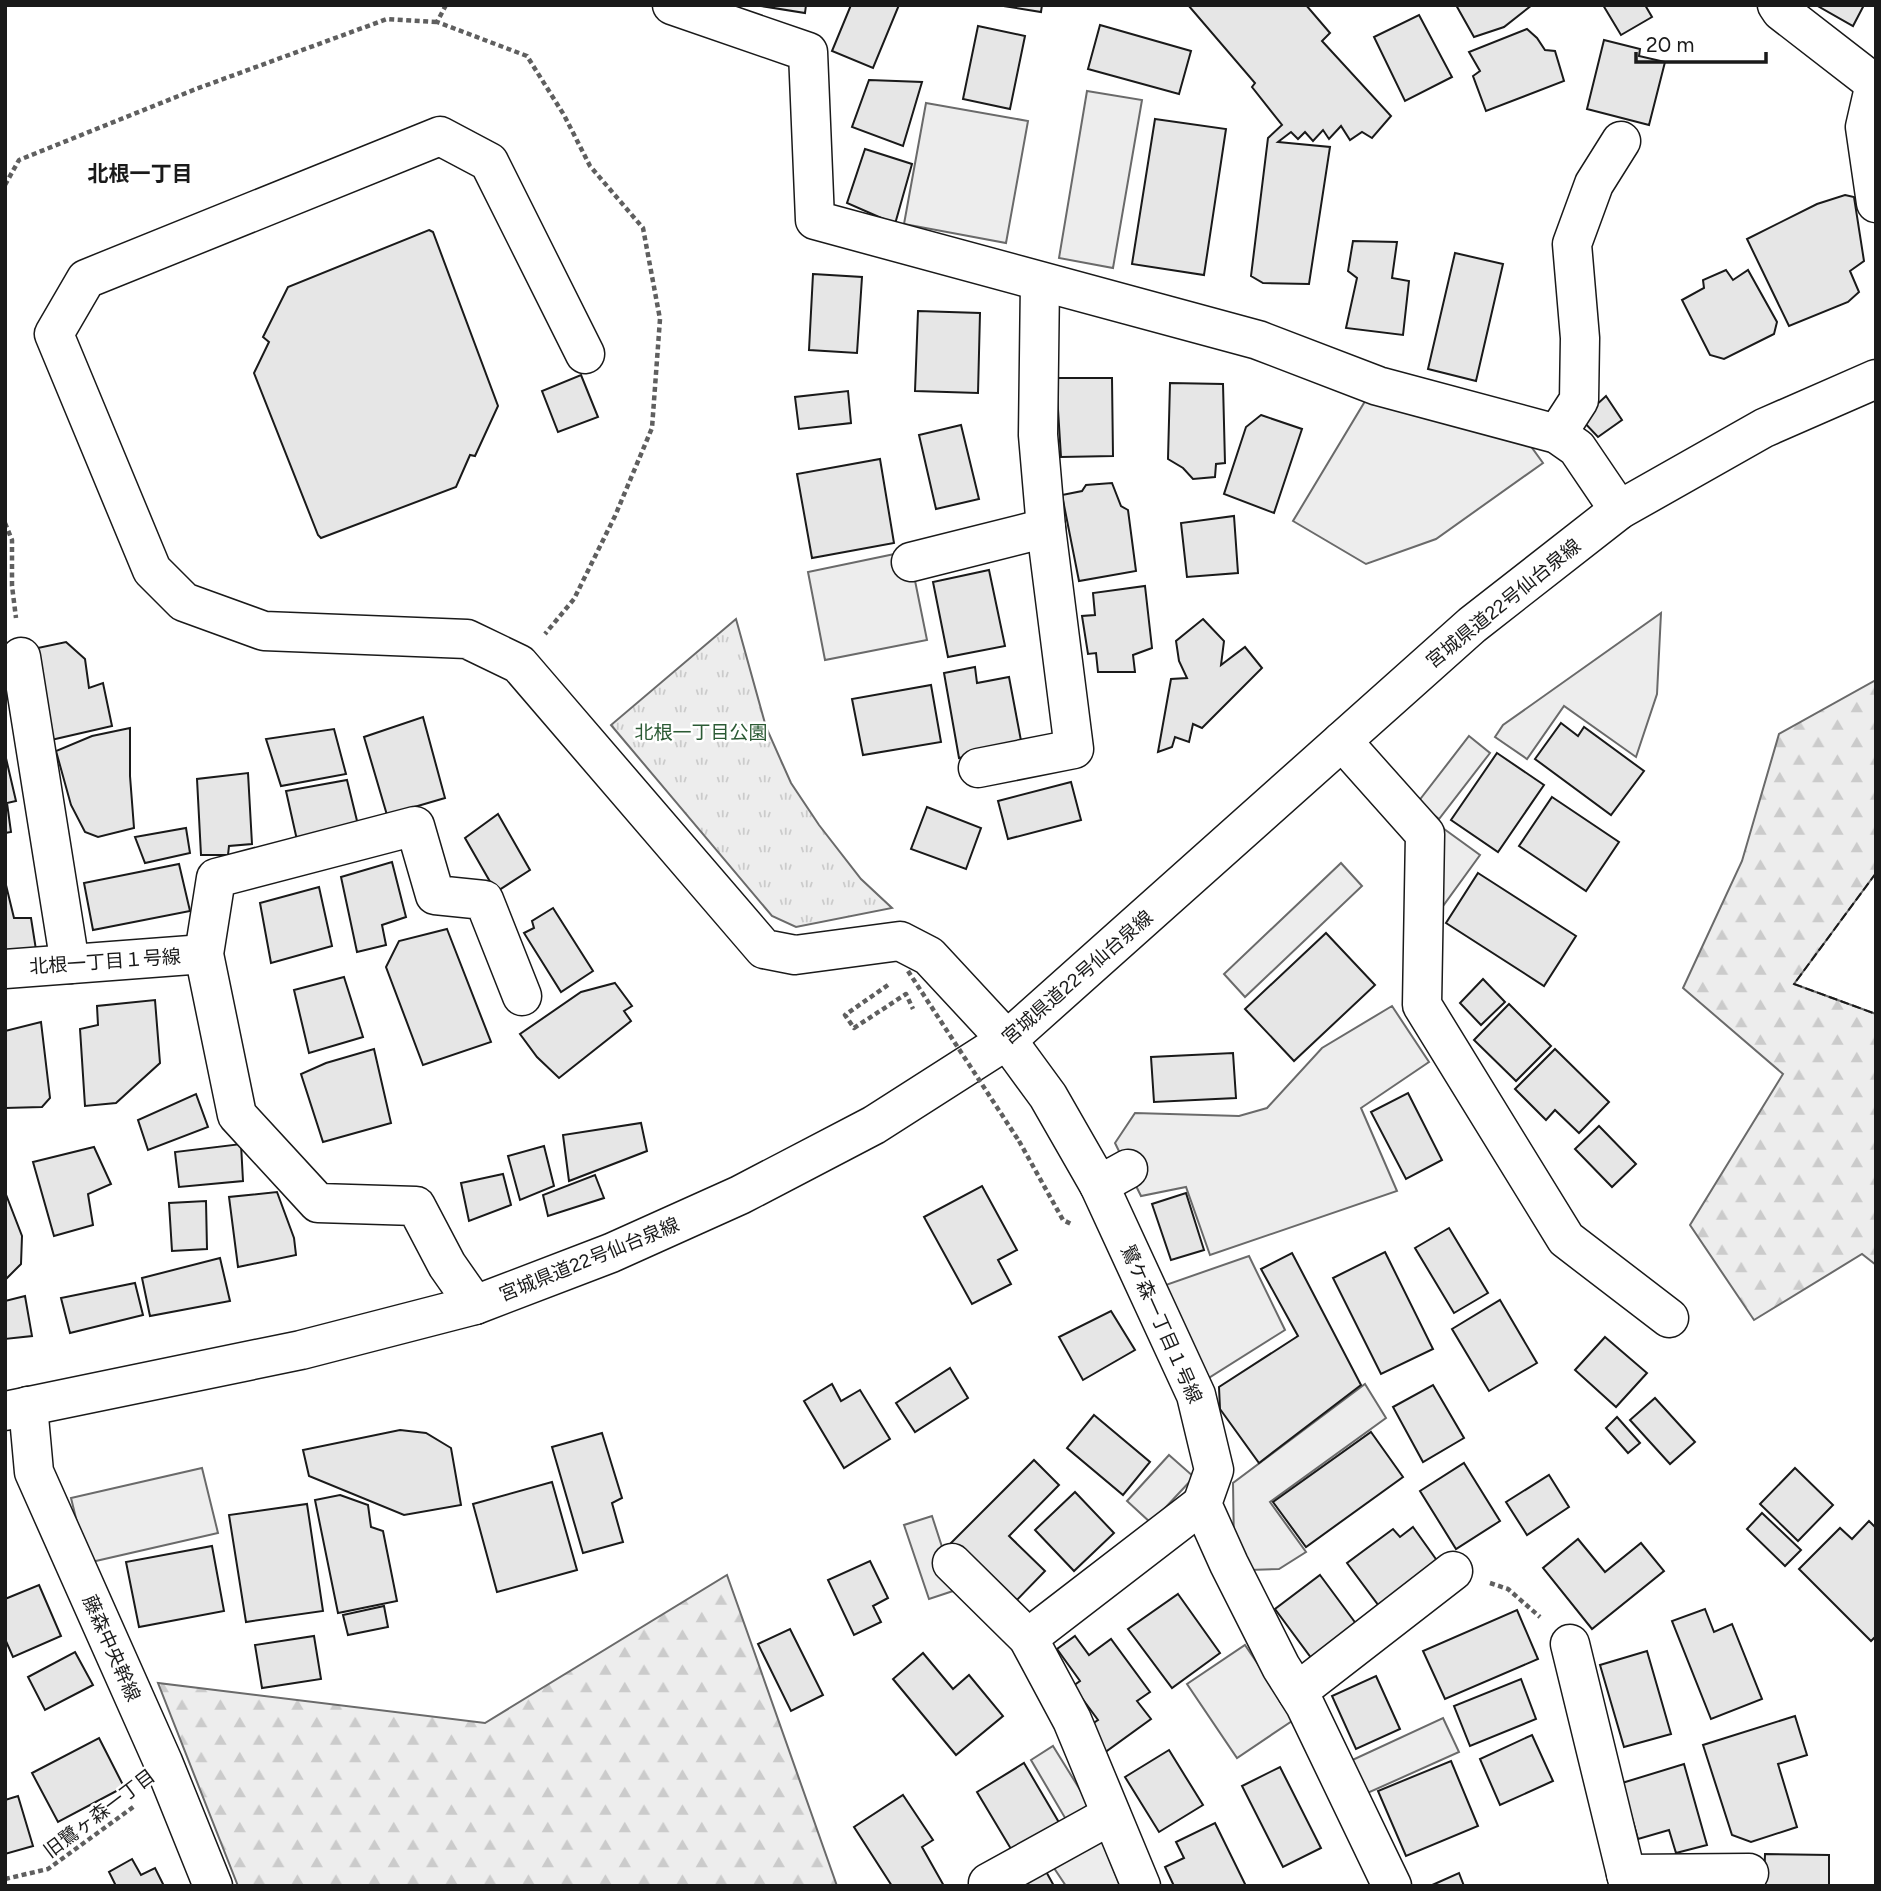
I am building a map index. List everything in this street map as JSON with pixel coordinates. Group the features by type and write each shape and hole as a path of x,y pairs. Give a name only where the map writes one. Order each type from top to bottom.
{"main road":[{"path":"672,5 808,52 816,220 1258,340 1378,386 1557,434 1577,448 1619,510"},
{"path":"1777,5 1781,11 1875,81 1865,127 1876,203"},
{"name":"鷺ケ森一丁目１号線","path":"585,354 489,162 440,136 86,279 54,334 152,570 184,602 264,631 467,639 519,664 764,949 795,956 900,942 929,956 1007,1041 1114,1177 1196,1395 1214,1470 1202,1504"},
{"path":"1557,434 1578,400 1580,338 1572,244 1594,184 1621,141"},
{"path":"978,768 1073,749 1046,528 1038,435 1040,282"},
{"name":"宮城県道22号仙台泉線","path":"17,1408 301,1350 475,1305 611,1254 740,1195 874,1125 1007,1041 1472,625 1619,510 1764,428 1876,379"},
{"path":"912,562 1046,528"},
{"path":"21,657 70,964"},
{"path":"1342,741 1425,834 1422,1005 1566,1239 1669,1318"},
{"path":"475,1305 447,1265 416,1206 318,1203 237,1115 204,954 216,878 415,826 435,895 484,900 522,996"},
{"name":"北根一丁目１号線","path":"5,969 204,954"},
{"name":"藤森中央幹線","path":"17,1408 34,1472 169,1778 213,1886"},
{"path":"1028,1638 1202,1504 1281,1667 1305,1704 1392,1886"},
{"path":"952,1563 1028,1638 1072,1720 1141,1886"},
{"path":"1297,1692 1453,1571"},
{"path":"1570,1644 1628,1880 1749,1873"},
{"path":"988,1883 1111,1815"}],"path":[{"path":"5,185 19,160 196,89 387,19 437,22"},
{"path":"5,523 12,540 12,586 21,657"},
{"path":"913,1009 906,994 855,1028 845,1015 908,971 1019,1141 1063,1220"},
{"path":"1453,1571 1508,1589 1570,1644"},
{"name":"旧鷺ヶ森一丁目","path":"5,1879 48,1869 169,1778"}],"green space":[{"name":"北根一丁目公園","path":"736,619 766,727 791,783 819,825 861,879 892,908 796,927 772,916 611,725"},
{"path":"1876,680 1876,873 1794,984 1876,1014 1876,1265 1862,1254 1754,1320 1690,1225 1783,1074 1683,988 1742,861 1779,734"},
{"path":"727,1575 837,1886 238,1886 158,1683 485,1723"}],"shaded area":[{"path":"1087,91 1142,100 1113,268 1059,258"},
{"path":"926,103 1028,121 1006,243 904,224"},
{"path":"1370,393 1522,434 1543,463 1436,539 1366,564 1293,521"},
{"path":"909,551 927,640 825,660 808,572"},
{"path":"1661,613 1657,694 1636,757 1564,706 1527,759 1495,737 1503,725"},
{"path":"1469,736 1490,753 1439,819 1418,802"},
{"path":"1440,826 1480,855 1443,906"},
{"path":"1341,863 1362,886 1245,997 1224,974"},
{"path":"1392,1006 1429,1062 1361,1108 1397,1191 1210,1255 1186,1187 1141,1196 1115,1143 1135,1113 1239,1116 1267,1108 1322,1048"},
{"path":"1249,1256 1285,1330 1207,1379 1160,1287"},
{"path":"1365,1384 1386,1418 1270,1502 1306,1552 1279,1569 1249,1570 1234,1546 1233,1483"},
{"path":"1169,1455 1194,1477 1151,1523 1127,1501"},
{"path":"202,1468 218,1533 87,1563 71,1498"},
{"path":"932,1516 956,1590 929,1599 904,1525"},
{"path":"1245,1645 1295,1719 1237,1758 1187,1684"},
{"path":"1443,1718 1459,1752 1363,1795 1348,1762"},
{"path":"1053,1746 1095,1814 1071,1828 1031,1760"},
{"path":"1097,1828 1120,1886 1066,1886 1048,1859"}],"building":[{"path":"755,5 806,5 805,13"},
{"path":"851,5 899,5 873,68 832,51"},
{"path":"997,5 1042,5 1041,12"},
{"path":"1188,5 1306,5 1330,33 1322,41 1391,116 1372,138 1362,132 1350,140 1341,126 1329,139 1323,130 1313,141 1305,132 1298,139 1291,132 1278,142 1330,147 1309,284 1263,283 1251,276 1268,138 1282,125 1252,87 1255,83"},
{"path":"1456,5 1532,5 1504,27 1474,37"},
{"path":"1603,5 1645,5 1652,17 1621,35"},
{"path":"1816,5 1864,5 1853,26"},
{"path":"1419,15 1452,77 1405,101 1374,37"},
{"path":"1100,25 1191,51 1179,94 1088,69"},
{"path":"978,26 1025,36 1010,109 963,99"},
{"path":"1527,29 1545,50 1555,51 1564,81 1486,111 1473,76 1480,71 1469,52"},
{"path":"1604,40 1640,49 1639,56 1665,62 1649,125 1587,109"},
{"path":"869,80 922,82 903,146 852,127"},
{"path":"1155,119 1226,129 1204,275 1132,264"},
{"path":"865,149 912,164 895,224 847,203"},
{"path":"1845,195 1854,197 1864,261 1850,271 1859,292 1848,302 1789,326 1747,239 1817,204"},
{"path":"429,230 433,232 498,406 475,456 470,455 456,487 321,538 254,373 269,342 263,337 288,287"},
{"path":"1353,241 1397,242 1392,278 1409,281 1403,335 1346,328 1357,278 1348,271"},
{"path":"1455,253 1503,264 1476,381 1428,369"},
{"path":"1726,270 1733,280 1748,270 1777,322 1774,334 1724,359 1710,355 1682,300 1704,288 1703,280"},
{"path":"813,274 862,277 857,353 809,350"},
{"path":"918,311 980,313 978,393 915,391"},
{"path":"581,375 598,417 558,432 542,391"},
{"path":"1056,378 1112,378 1113,456 1061,457"},
{"path":"1170,383 1223,384 1225,463 1216,464 1215,477 1193,479 1183,468 1168,459"},
{"path":"848,391 851,423 799,429 795,397"},
{"path":"1606,396 1622,420 1598,437 1581,419"},
{"path":"1261,415 1302,429 1274,513 1224,494 1246,427"},
{"path":"961,425 979,499 936,509 919,435"},
{"path":"880,459 894,543 812,558 797,474"},
{"path":"1112,483 1121,506 1128,510 1136,571 1079,581 1062,495 1082,491 1086,485"},
{"path":"1234,516 1238,573 1187,577 1181,523"},
{"path":"989,570 1005,646 948,657 933,582"},
{"path":"1145,586 1152,648 1133,655 1135,672 1098,672 1096,653 1088,654 1082,616 1095,615 1093,593"},
{"path":"1203,619 1224,641 1221,665 1245,647 1262,668 1202,728 1193,724 1189,742 1175,737 1172,747 1158,752 1171,679 1187,678 1179,661 1176,641"},
{"path":"66,642 85,659 89,688 103,683 112,726 51,740 33,649"},
{"path":"975,667 977,683 1009,677 1022,746 959,758 944,673"},
{"path":"931,685 941,742 863,755 852,699"},
{"path":"423,717 445,798 387,815 364,737"},
{"path":"1561,723 1578,736 1584,727 1644,771 1611,815 1535,759"},
{"path":"130,728 134,828 98,837 85,832 71,805 56,751 92,736"},
{"path":"334,729 346,774 281,786 266,739"},
{"path":"1497,753 1544,785 1498,852 1451,820"},
{"path":"5,754 16,801 7,803 11,832 5,833"},
{"path":"248,773 252,844 229,846 228,855 201,855 197,779"},
{"path":"347,780 359,829 297,840 286,791"},
{"path":"1071,782 1081,820 1008,839 998,801"},
{"path":"1552,797 1619,842 1586,891 1519,846"},
{"path":"927,807 981,828 966,869 911,849"},
{"path":"498,814 530,870 496,892 465,838"},
{"path":"186,828 190,853 145,863 135,837"},
{"path":"392,862 406,917 382,925 386,945 357,952 341,877"},
{"path":"179,864 190,911 93,930 84,883"},
{"path":"1478,873 1576,936 1544,986 1446,923"},
{"path":"5,881 14,918 31,918 37,956 5,956"},
{"path":"319,887 332,946 271,963 260,903"},
{"path":"553,908 593,971 561,992 524,933 534,928 532,921"},
{"path":"447,929 491,1042 423,1065 386,967 399,941"},
{"path":"1326,933 1375,985 1294,1061 1245,1009"},
{"path":"344,977 363,1037 309,1053 294,990"},
{"path":"1483,979 1505,1002 1481,1025 1460,1003"},
{"path":"615,983 632,1006 624,1011 631,1021 559,1078 537,1057 520,1034 581,992"},
{"path":"155,1000 160,1063 116,1103 85,1106 80,1029 98,1025 97,1006"},
{"path":"1509,1004 1551,1046 1516,1081 1474,1040"},
{"path":"41,1022 50,1098 42,1107 5,1108 5,1031"},
{"path":"374,1049 391,1123 323,1142 301,1074 326,1063"},
{"path":"1555,1049 1609,1102 1579,1133 1555,1110 1546,1120 1515,1089"},
{"path":"1233,1053 1236,1098 1154,1102 1151,1057"},
{"path":"1408,1093 1442,1160 1406,1179 1371,1112"},
{"path":"196,1094 208,1127 148,1150 138,1120"},
{"path":"641,1123 647,1151 569,1181 563,1135"},
{"path":"1599,1126 1636,1164 1612,1187 1575,1149"},
{"path":"241,1144 243,1181 179,1187 175,1152"},
{"path":"544,1146 554,1186 520,1200 508,1156"},
{"path":"94,1147 111,1184 88,1194 93,1225 54,1236 33,1162"},
{"path":"503,1174 511,1205 469,1221 461,1183"},
{"path":"595,1175 604,1198 548,1216 543,1195"},
{"path":"982,1186 1017,1250 998,1260 1011,1284 972,1304 924,1217"},
{"path":"5,1192 22,1236 21,1264 6,1279"},
{"path":"277,1192 294,1238 296,1255 238,1267 229,1197"},
{"path":"1186,1193 1204,1250 1171,1260 1152,1204"},
{"path":"206,1201 207,1249 172,1251 169,1203"},
{"path":"1449,1228 1488,1293 1454,1313 1415,1248"},
{"path":"1385,1252 1433,1349 1381,1374 1333,1278"},
{"path":"1292,1253 1361,1385 1259,1463 1220,1409 1219,1387 1298,1336 1261,1269"},
{"path":"220,1258 230,1301 150,1316 142,1278"},
{"path":"135,1283 143,1315 70,1333 61,1298"},
{"path":"25,1296 32,1336 5,1339 5,1301"},
{"path":"1500,1300 1537,1363 1489,1391 1452,1329"},
{"path":"1111,1311 1135,1350 1083,1380 1059,1337"},
{"path":"1605,1337 1647,1373 1616,1407 1575,1370"},
{"path":"950,1368 968,1398 915,1432 896,1403"},
{"path":"832,1384 841,1401 860,1390 890,1439 844,1468 804,1401"},
{"path":"1433,1385 1464,1438 1423,1462 1393,1407"},
{"path":"1655,1398 1695,1442 1670,1464 1630,1420"},
{"path":"1094,1415 1150,1462 1123,1495 1067,1448"},
{"path":"1617,1417 1640,1443 1628,1453 1606,1428"},
{"path":"400,1430 426,1433 451,1448 461,1505 404,1515 309,1476 303,1450"},
{"path":"1371,1432 1403,1477 1306,1547 1273,1502"},
{"path":"602,1433 622,1498 612,1503 623,1542 583,1553 552,1447"},
{"path":"1034,1460 1059,1485 1009,1536 1045,1571 1011,1606 950,1544"},
{"path":"1464,1463 1500,1521 1456,1549 1420,1491"},
{"path":"1795,1468 1833,1505 1798,1541 1760,1504"},
{"path":"1549,1475 1569,1507 1527,1535 1506,1502"},
{"path":"552,1482 577,1570 497,1592 473,1504"},
{"path":"1075,1492 1114,1533 1074,1571 1035,1530"},
{"path":"340,1495 368,1505 371,1527 383,1531 397,1601 338,1613 315,1500"},
{"path":"307,1504 323,1611 246,1622 229,1515"},
{"path":"1762,1513 1801,1550 1785,1566 1747,1529"},
{"path":"1869,1521 1876,1528 1876,1636 1871,1641 1799,1569 1840,1528 1852,1539"},
{"path":"1413,1527 1438,1562 1379,1606 1347,1563 1393,1529 1400,1537"},
{"path":"1578,1539 1605,1572 1641,1543 1664,1571 1592,1629 1543,1568"},
{"path":"212,1546 224,1611 139,1627 126,1562"},
{"path":"870,1561 888,1598 873,1606 881,1622 854,1635 828,1580"},
{"path":"1320,1575 1357,1625 1312,1659 1275,1609"},
{"path":"39,1585 61,1636 13,1657 5,1639 5,1599"},
{"path":"1178,1594 1220,1653 1172,1688 1128,1629"},
{"path":"384,1606 388,1627 348,1635 343,1615"},
{"path":"1705,1609 1714,1632 1732,1624 1762,1699 1711,1719 1672,1621"},
{"path":"1517,1610 1538,1659 1445,1699 1423,1651"},
{"path":"790,1629 823,1695 791,1711 758,1644"},
{"path":"314,1636 321,1679 262,1688 255,1645"},
{"path":"1075,1636 1089,1655 1111,1639 1150,1692 1137,1701 1151,1719 1104,1753 1086,1728 1098,1720 1073,1686 1080,1681 1057,1649"},
{"path":"1647,1651 1671,1734 1624,1747 1600,1665"},
{"path":"75,1652 93,1685 45,1710 28,1677"},
{"path":"923,1653 953,1689 969,1675 1003,1716 956,1755 893,1679"},
{"path":"1376,1676 1400,1729 1356,1749 1332,1696"},
{"path":"1521,1679 1536,1719 1470,1746 1454,1706"},
{"path":"1795,1716 1807,1755 1778,1764 1797,1827 1751,1842 1732,1835 1703,1745"},
{"path":"1532,1735 1553,1781 1500,1805 1480,1759"},
{"path":"99,1738 124,1787 58,1822 32,1773"},
{"path":"1169,1750 1203,1805 1159,1832 1125,1777"},
{"path":"1451,1761 1478,1826 1406,1856 1378,1791"},
{"path":"1024,1763 1064,1831 1017,1859 977,1792"},
{"path":"1684,1764 1707,1845 1676,1853 1669,1830 1638,1839 1622,1783"},
{"path":"1280,1767 1321,1848 1283,1867 1242,1786"},
{"path":"903,1795 933,1840 922,1847 944,1886 892,1886 854,1827"},
{"path":"18,1796 33,1846 5,1854 5,1800"},
{"path":"1215,1823 1246,1886 1174,1886 1165,1867 1184,1858 1176,1842"},
{"path":"1765,1854 1829,1855 1829,1886 1764,1886"},
{"path":"132,1859 141,1875 155,1868 164,1886 116,1886 109,1872"},
{"path":"1043,1866 1054,1886 1008,1886"},
{"path":"1459,1873 1464,1886 1430,1886"}],"fence":[{"path":"1876,873 1794,984 1876,1014"}],"district":[{"name":"北根一丁目","path":"140,174"}]}
